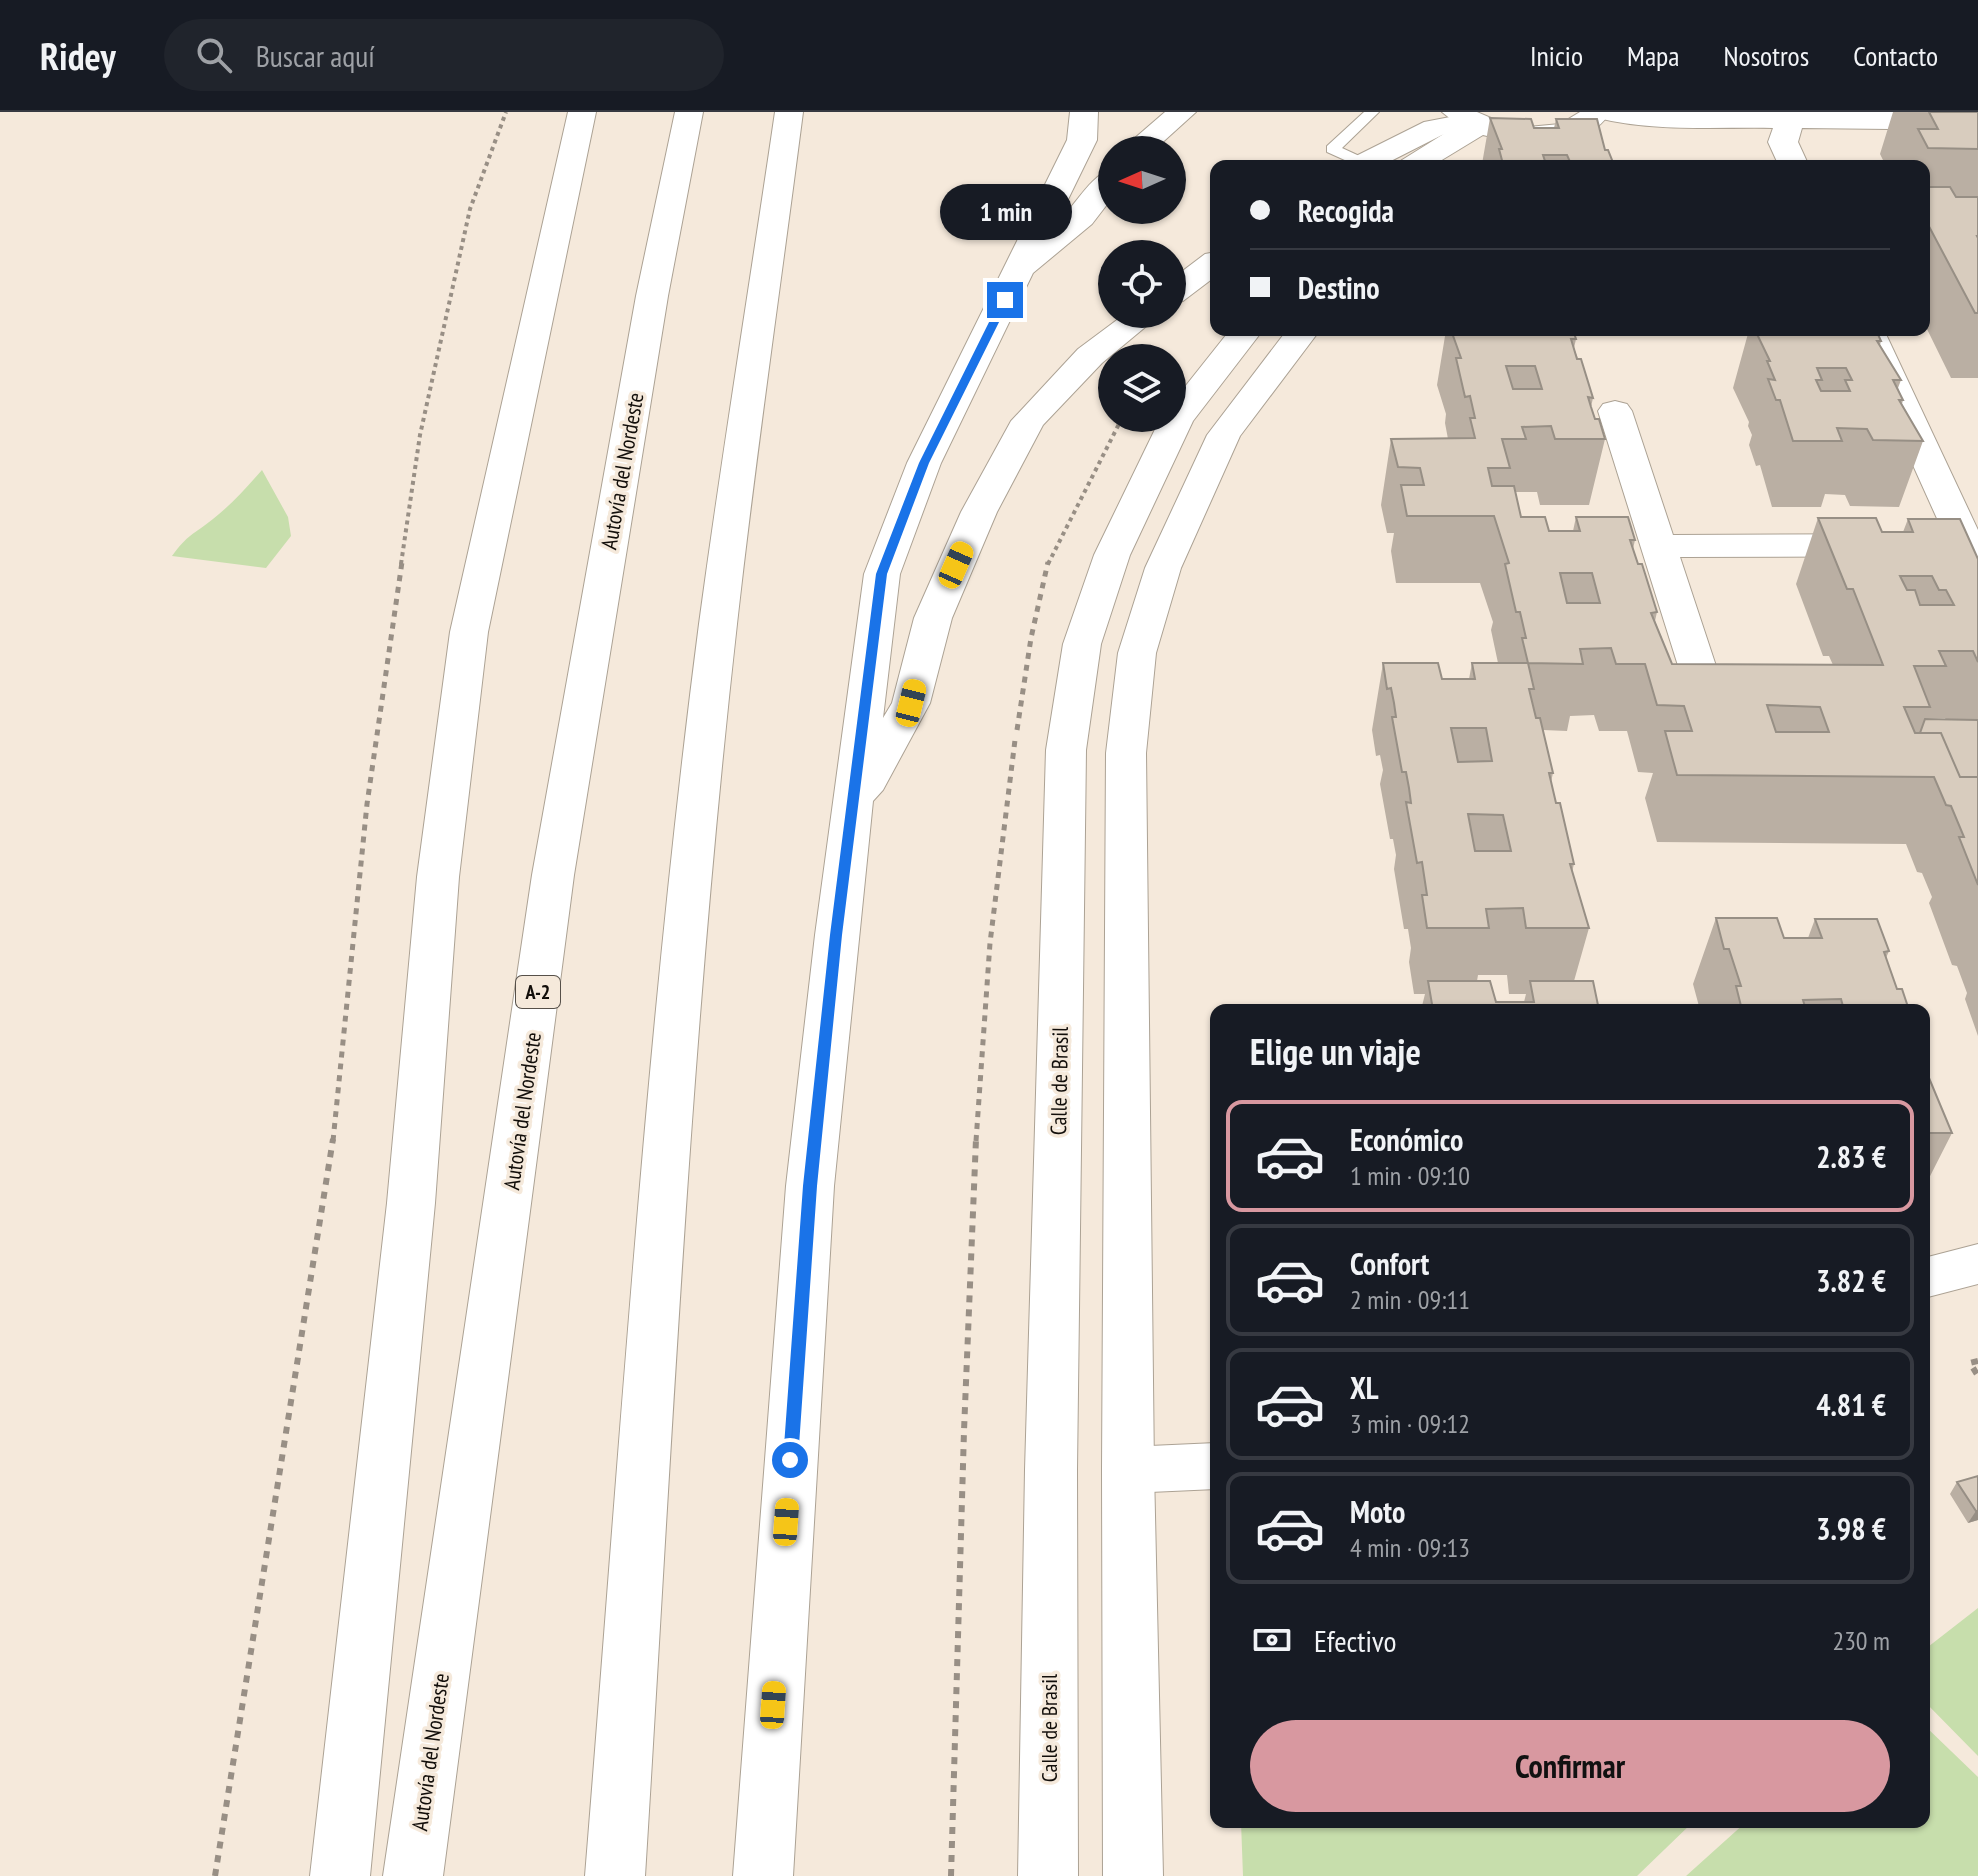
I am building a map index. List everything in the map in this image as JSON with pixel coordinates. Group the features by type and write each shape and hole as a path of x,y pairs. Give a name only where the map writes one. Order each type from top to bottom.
{"main road":[{"path":"340,1876 411,1203 438,877 469,632 582,112"},
{"name":"Autovía del Nordeste","path":"413,1876 553,875 652,296 689,112"},
{"path":"615,1876 664,1192 692,873 718,624 789,112"},
{"path":"763,1876 810,1186 882,574 924,463 1019,272 1047,206 1082,140 1084,112"},
{"path":"1153,136 1182,112"},
{"path":"1468,160 1486,147 1525,135 1573,130 1590,121 1597,112"},
{"path":"1608,112 1661,118 1978,121"},
{"path":"1368,160 1434,128 1468,120 1525,135"},
{"path":"1419,160 1468,120"},
{"path":"1790,120 1783,142 1791,160"},
{"path":"1019,272 1081,218 1098,196"},
{"path":"1186,284 1210,266"},
{"path":"852,809 911,703 933,618 979,512 1028,421 1090,356 1127,328"},
{"name":"Calle de Brasil","path":"1048,1876 1051,1440 1066,750 1082,644 1112,555 1177,419 1242,336"},
{"path":"1133,1876 1128,1470 1126,753 1137,653 1163,568 1224,435 1299,336"},
{"path":"1659,546 1974,553 1871,336"},
{"path":"1615,411 1699,672"},
{"path":"1930,1276 1978,1264"},
{"path":"1128,1470 1210,1466"}],"lane":[{"path":"1353,160 1332,149 1372,112"}],"path":[{"path":"215,1876 329,1178 367,804 420,435 470,209 506,112"},
{"path":"951,1876 978,1056 1001,831 1031,638 1050,555 1115,432"},
{"path":"1978,1361 1970,1363 1978,1376"}],"green space":[{"path":"262,470 288,517 291,536 266,568 172,556 187,539 233,501"},
{"path":"1978,1608 1978,1756 1930,1707 1930,1645"},
{"path":"1930,1731 1978,1777 1978,1876 1686,1876 1739,1828 1930,1828"},
{"path":"1241,1828 1687,1828 1637,1876 1243,1876"}],"building":[{"path":"1929,112 1978,112 1978,149 1928,148 1918,129 1938,129"},
{"path":"1490,118 1531,119 1534,128 1559,128 1556,119 1597,119 1605,150 1608,150 1612,160 1569,160 1567,155 1543,155 1545,160 1502,160 1499,149 1502,149"},
{"path":"1930,187 1950,187 1956,197 1978,197 1978,313 1975,313 1930,228"},
{"path":"1453,336 1575,336 1576,339 1571,339 1593,398 1588,397 1595,419 1599,419 1605,439 1555,439 1551,426 1522,427 1526,439 1502,439 1510,468 1488,468 1492,486 1514,486 1521,517 1545,517 1549,531 1580,531 1576,517 1628,517 1635,540 1630,540 1638,564 1642,564 1657,612 1651,613 1672,664 1883,665 1853,589 1847,589 1818,518 1876,518 1882,532 1913,532 1908,519 1960,519 1978,559 1978,662 1973,651 1939,651 1946,666 1914,666 1930,707 1904,707 1915,733 1941,733 1960,777 1978,777 1978,885 1959,837 1964,837 1934,777 1677,775 1665,731 1692,731 1684,706 1657,705 1645,664 1616,664 1611,648 1580,649 1583,664 1528,663 1520,612 1516,612 1505,564 1509,563 1494,516 1407,516 1401,485 1424,485 1420,468 1398,467 1391,439 1475,438 1470,418 1475,418 1470,396 1465,397 1456,358 1461,358","holes":["1506,366 1535,366 1542,389 1513,389","1560,573 1592,573 1600,603 1567,603","1900,576 1932,576 1939,590 1946,590 1954,605 1920,605 1915,590 1907,590","1767,705 1820,707 1829,732 1776,732"]},
{"path":"1758,336 1879,336 1881,341 1877,341 1901,380 1893,380 1903,400 1899,400 1923,441 1873,440 1867,429 1837,428 1842,441 1793,441 1780,400 1776,400 1768,379 1775,380 1767,361 1770,361","holes":["1817,368 1846,368 1852,380 1845,380 1850,391 1821,391 1816,380 1822,380"]},
{"path":"1383,663 1438,663 1442,679 1475,679 1472,663 1528,663 1534,689 1529,689 1536,718 1540,718 1553,773 1549,773 1556,803 1560,803 1574,864 1570,864 1589,928 1526,928 1523,908 1486,909 1489,928 1427,928 1422,895 1427,895 1422,862 1417,863 1406,802 1411,803 1409,788 1406,772 1402,772 1392,717 1396,717 1391,688 1387,689","holes":["1451,728 1486,728 1492,761 1458,762","1468,814 1503,815 1511,851 1475,851"]},
{"path":"1925,719 1978,720 1978,777 1960,777 1941,733 1920,733"},
{"path":"1716,918 1777,918 1784,938 1822,938 1815,919 1877,919 1889,951 1884,952 1897,989 1902,989 1907,1004 1842,1004 1841,999 1803,1000 1804,1004 1740,1004 1736,986 1741,986 1729,949 1724,949"},
{"path":"1428,981 1490,981 1496,1002 1534,1002 1530,981 1593,981 1598,1004 1432,1004"},
{"path":"1930,1080 1952,1133 1930,1133"},
{"path":"1978,1476 1978,1511 1976,1511 1957,1482"}],"route":[{"path":"790,1460 810,1186 836,935 882,574 924,463 1005,300"}]}
